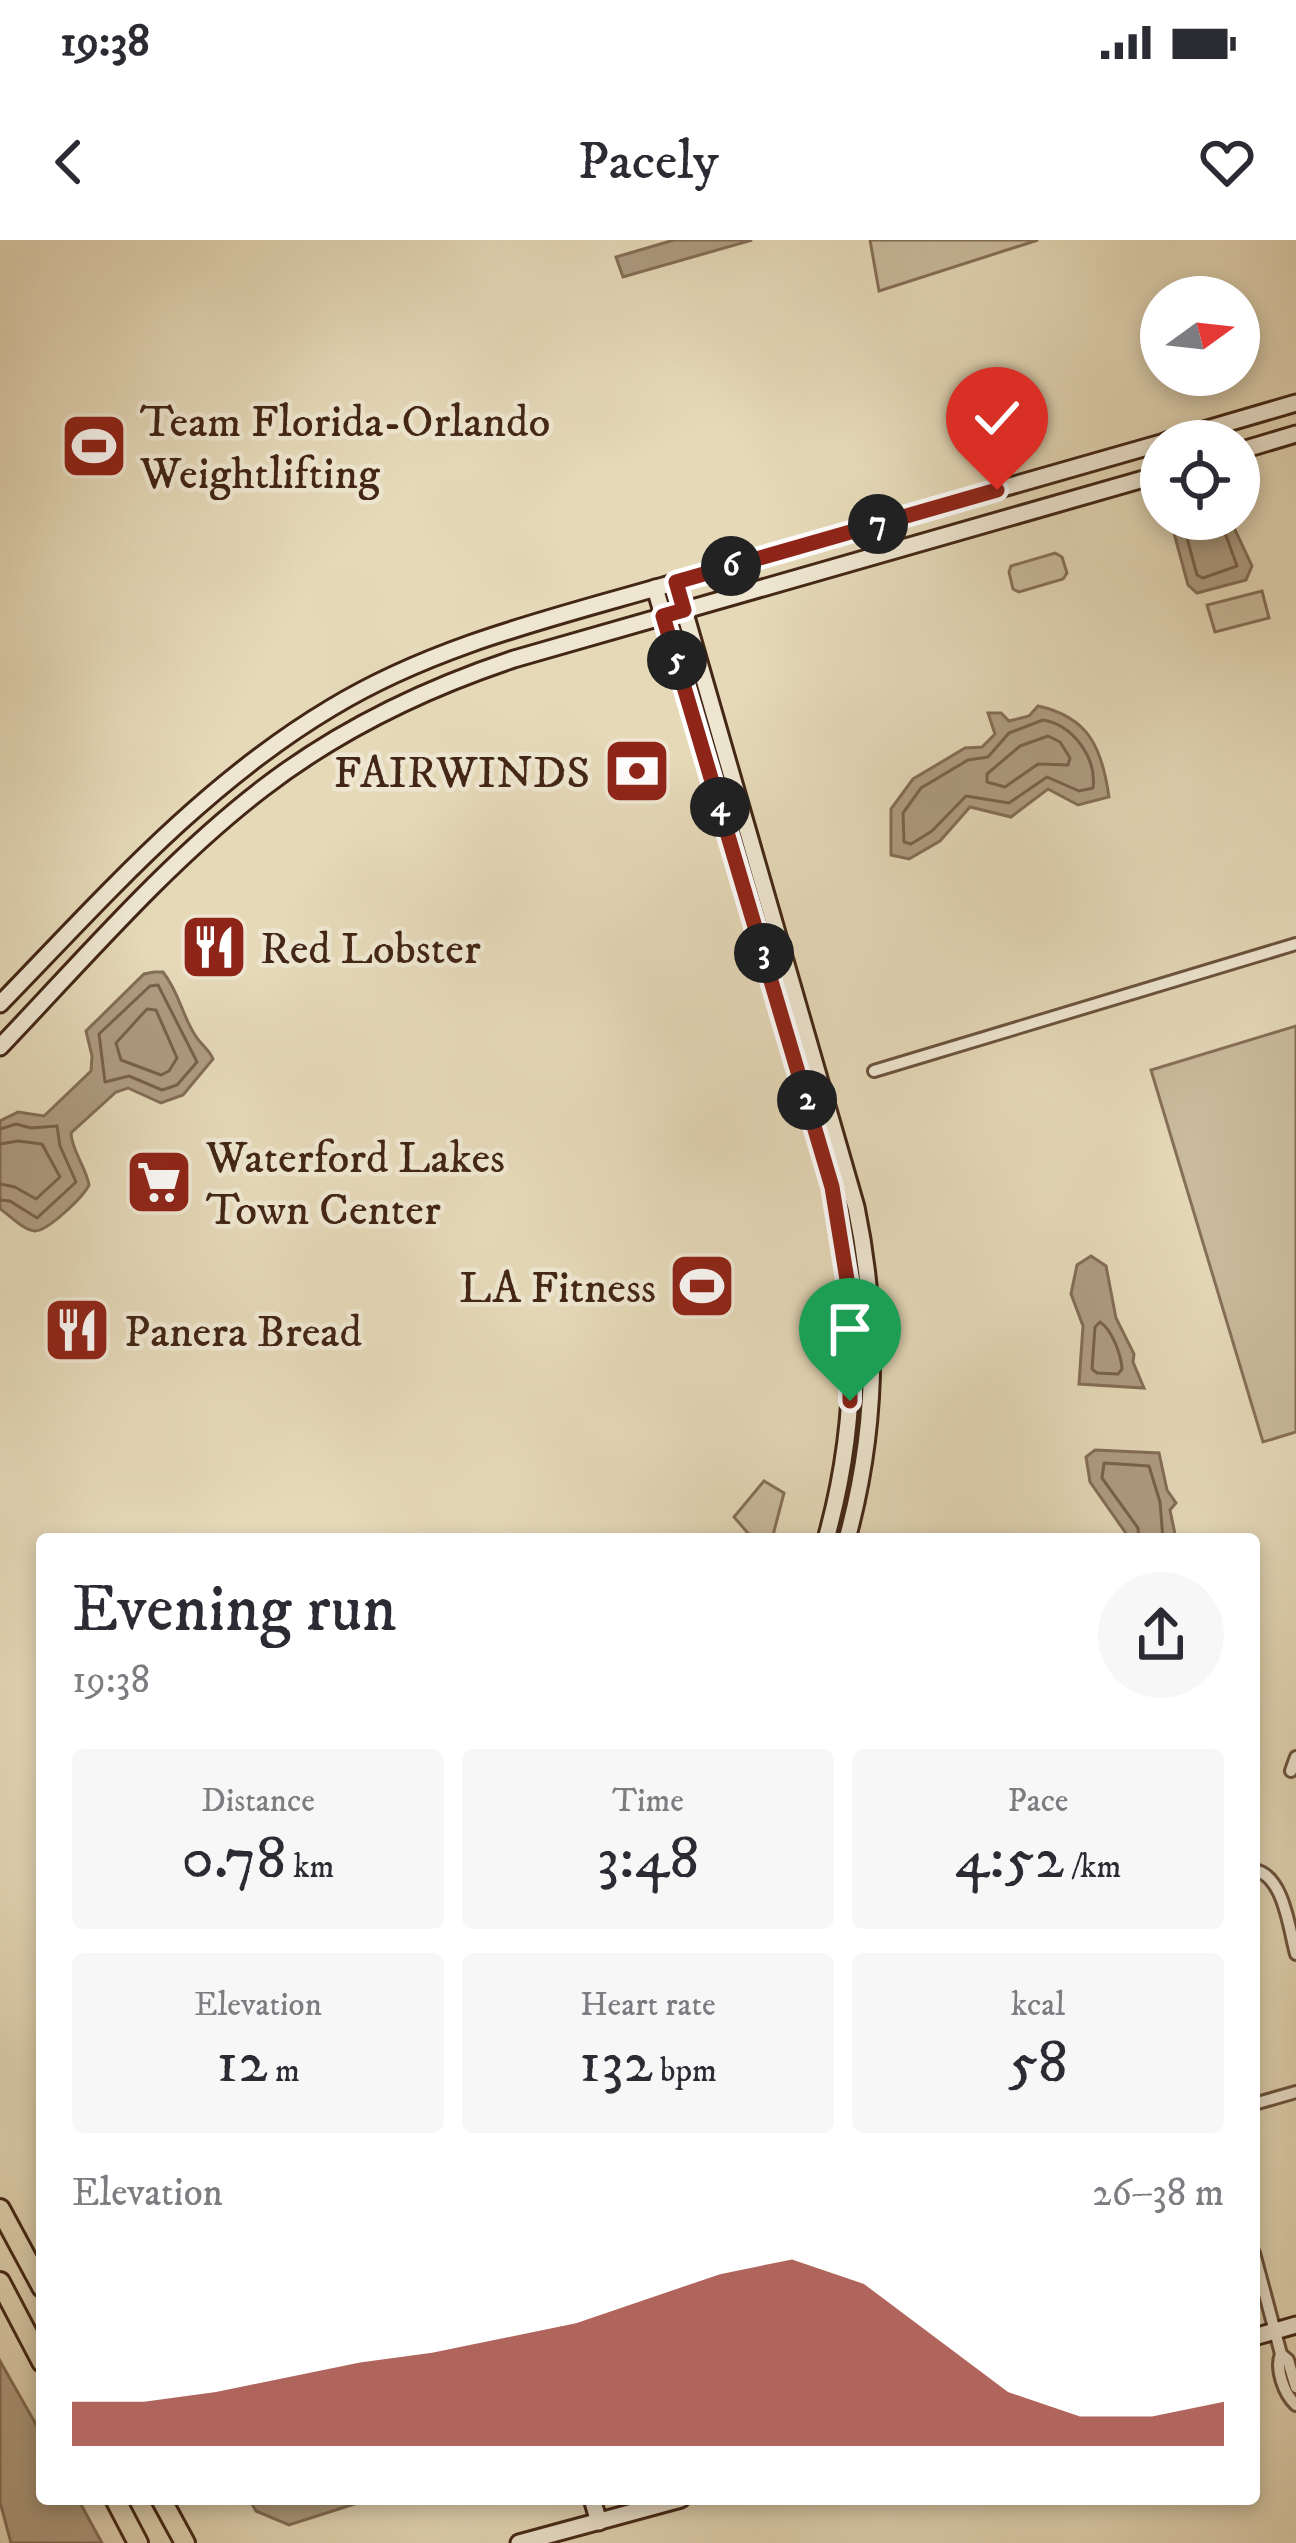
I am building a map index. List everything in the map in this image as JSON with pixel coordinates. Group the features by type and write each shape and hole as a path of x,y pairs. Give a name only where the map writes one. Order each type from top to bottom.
{"highway":[{"path":"0,2210 36,2276"},
{"path":"0,2282 36,2351"},
{"path":"118,2505 139,2543"},
{"path":"163,2505 185,2543"}],"main road":[{"path":"1238,420 1296,404"},
{"path":"1260,445 1296,434"},
{"path":"0,1005 184,817 282,739 365,688 458,647 1140,449"},
{"path":"2,1042 201,841 305,759 377,716 466,676 1140,480"},
{"path":"676,582 856,1207 870,1292 872,1345 867,1439 848,1533"},
{"path":"656,588 832,1187 846,1261 852,1344 844,1456 827,1533"},
{"path":"717,796 735,814 758,895 771,908"},
{"path":"1260,2335 1296,2326"},
{"path":"594,2505 599,2522"},
{"path":"519,2543 660,2505"}],"street":[{"path":"950,503 957,532"},
{"path":"298,728 305,759"},
{"path":"282,739 305,759"},
{"path":"874,1070 1296,944"},
{"path":"0,1005 20,1025"},
{"path":"852,1344 872,1345"},
{"path":"1291,1771 1296,1757"},
{"path":"1260,1871 1274,1882 1296,1954"},
{"path":"1260,2102 1296,2092"},
{"path":"1260,2274 1284,2384 1296,2405"},
{"path":"1281,2354 1288,2360 1296,2387"}],"shaded area":[{"path":"870,240 1038,240 879,291"},
{"path":"1055,553 1062,557 1067,573 1063,579 1019,592 1013,589 1011,566"},
{"path":"1262,591 1269,618 1215,632 1207,605"},
{"path":"1296,1026 1296,1432 1263,1442 1151,1070"},
{"path":"764,1481 784,1493 774,1533 748,1533 734,1517"}],"water":[{"path":"674,240 752,240 623,277 616,257"},
{"path":"1176,540 1240,540 1252,566 1246,580 1197,593 1188,585"},
{"path":"1038,706 1070,718 1090,737 1109,797 1078,805 1048,789 1011,817 970,807 940,841 909,859 891,855 891,809 913,779 965,748 982,747 995,734 988,713 1001,713 1009,721 1029,716"},
{"path":"163,972 213,1059 183,1095 161,1103 128,1088 116,1092 71,1133 89,1185 48,1226 35,1231 26,1228 0,1209 0,1121 18,1112 44,1116 91,1071 86,1031 144,974"},
{"path":"1091,1256 1106,1266 1116,1318 1144,1388 1079,1384 1083,1326 1071,1294 1077,1265"},
{"path":"1095,1450 1159,1453 1167,1490 1176,1503 1170,1510 1175,1533 1126,1533 1090,1482 1086,1457"},
{"path":"0,2361 36,2424 36,2505 81,2505 102,2543 11,2543 0,2502"},
{"path":"252,2505 351,2505 289,2525"}],"place":[{"name":"Team Florida-Orlando Weightlifting","path":"94,446"},
{"name":"FAIRWINDS","path":"637,771"},
{"name":"Red Lobster","path":"214,947"},
{"name":"Waterford Lakes Town Center","path":"159,1182"},
{"name":"LA Fitness","path":"702,1286"},
{"name":"Panera Bread","path":"77,1330"}],"route":[{"path":"850,1401 850,1298 832,1187 663,616 684,610 676,582 997,490"}]}
